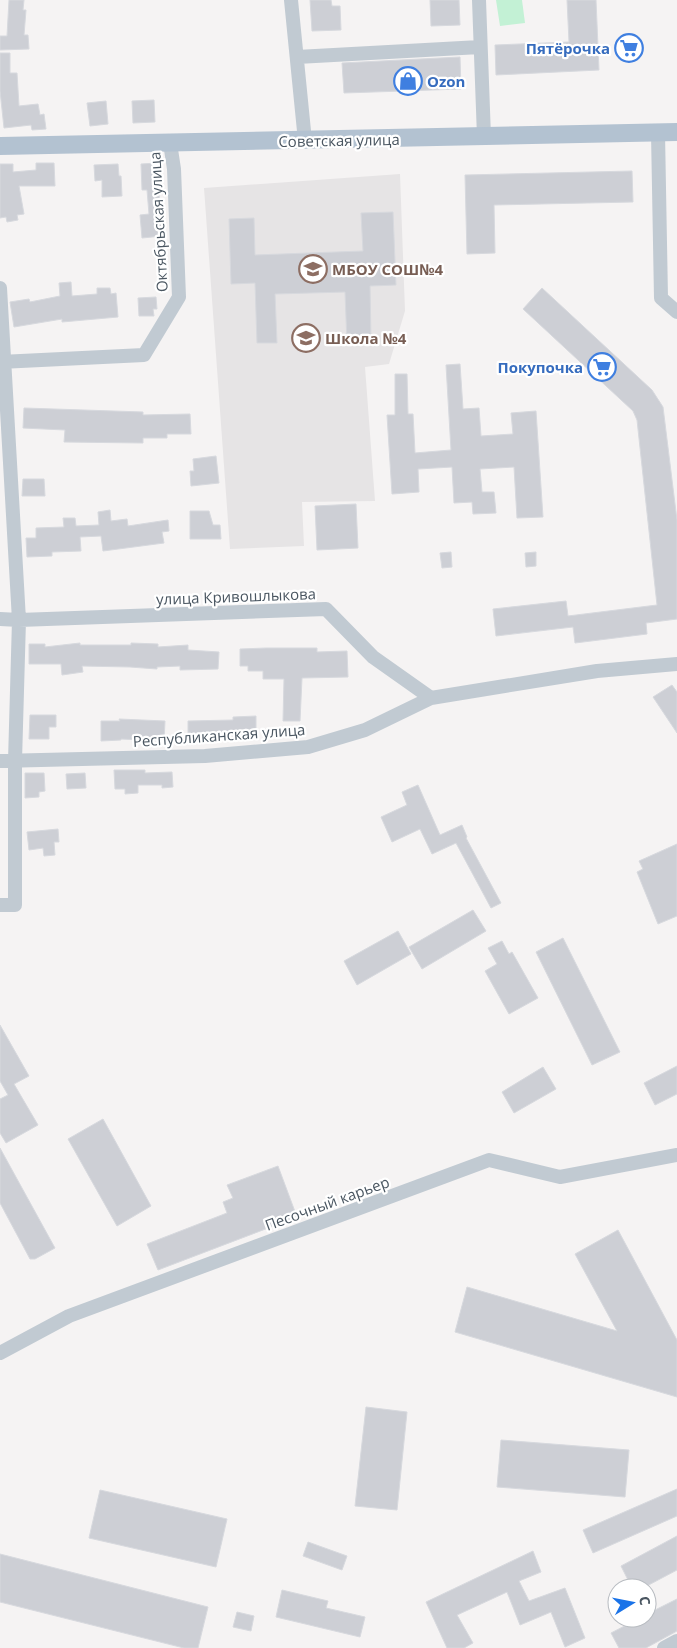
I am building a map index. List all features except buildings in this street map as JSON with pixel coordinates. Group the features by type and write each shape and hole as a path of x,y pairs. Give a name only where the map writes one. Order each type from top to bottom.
{"main road":[{"name":"Советская улица","path":"0,146 677,132"}],"street":[{"path":"291,0 305,141"},
{"path":"479,0 484,137"},
{"path":"296,57 480,47"},
{"path":"658,133 661,298 677,312"},
{"name":"Октябрьская улица","path":"3,362 144,355 179,297 174,169 170,143"},
{"path":"0,288 19,620 15,761 15,905 0,904"},
{"name":"улица Кривошлыкова","path":"0,619 19,620 326,609 373,657 431,698"},
{"path":"431,698 597,672 677,664"},
{"name":"Республиканская улица","path":"0,761 205,756 308,747 365,730 431,698"},
{"name":"Песочный карьер","path":"0,1353 69,1316 489,1160 560,1178 677,1155"},
{"path":"664,1648 677,1641"}],"shaded area":[{"name":"Школа №4","path":"400,174 405,311 389,364 365,367 375,501 302,502 304,546 230,549 204,188"}],"green space":[{"path":"496,0 522,0 525,23 500,26"}],"place":[{"name":"Пятёрочка","path":"629,48"},
{"name":"Ozon","path":"408,81"},
{"name":"МБОУ СОШ№4","path":"313,269"},
{"name":"Школа №4","path":"306,338"},
{"name":"Покупочка","path":"602,367"}]}
